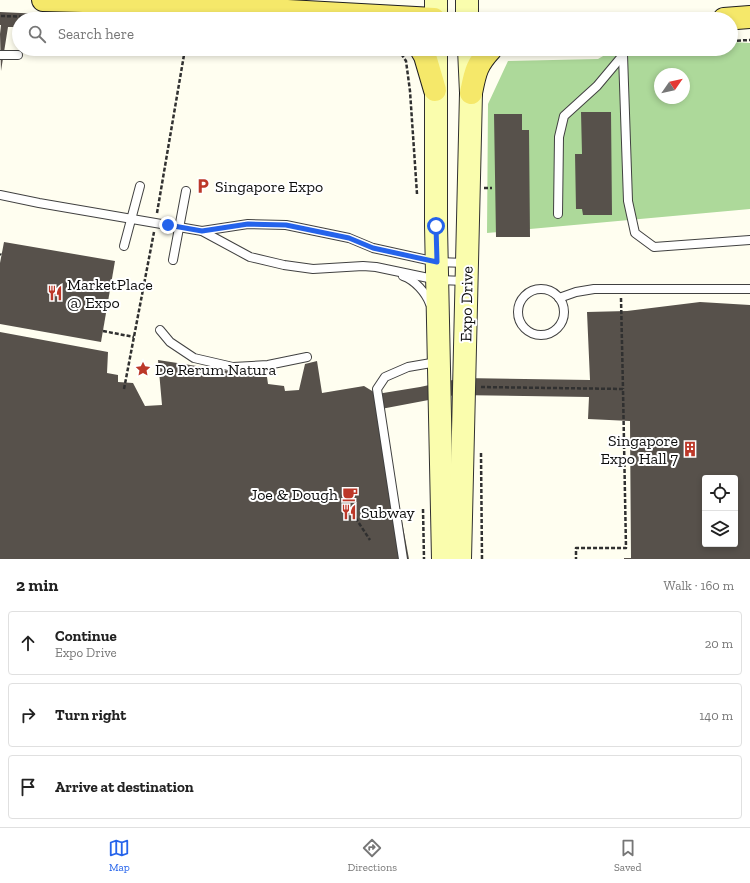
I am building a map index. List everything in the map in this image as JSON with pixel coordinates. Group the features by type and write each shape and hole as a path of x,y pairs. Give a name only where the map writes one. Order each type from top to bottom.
{"main road":[{"path":"43,0 123,2 288,12"},
{"path":"738,17 750,16"},
{"path":"425,56 435,90"},
{"path":"471,93 476,70 484,56"}],"street":[{"path":"435,12 436,0"},
{"path":"467,0 467,12"},
{"name":"Expo Drive","path":"436,56 438,362 443,559"},
{"name":"Expo Drive","path":"460,559 471,93 469,56"}],"lane":[{"path":"0,55 12,55"},
{"path":"558,214 559,137 564,116 598,86 621,56"},
{"path":"624,56 628,201 635,232 654,246 750,240"},
{"path":"124,246 140,186"},
{"path":"173,260 186,191"},
{"path":"0,195 202,231 250,257 284,265 313,269 363,266 467,272"},
{"path":"202,231 248,224 286,225 342,237 437,271 467,272"},
{"name":"Expo Drive","path":"376,267 406,277 418,285 428,298 438,328"},
{"path":"535,289 544,289 552,292 559,298 563,306 564,315 561,323 555,330 547,334 538,334 529,331 522,325 518,317 518,308 521,300 527,293 535,289"},
{"path":"559,298 576,292 594,289 750,289"},
{"path":"160,330 170,342 194,358 232,367 268,365 307,357"},
{"path":"403,559 377,389 385,377 408,367 438,362"}],"path":[{"path":"738,41 750,40"},
{"path":"403,56 406,61 410,91 417,198"},
{"path":"576,559 576,548 626,548 620,289"},
{"path":"103,331 134,337"},
{"path":"481,387 623,389"},
{"path":"349,508 370,540"}],"green space":[{"path":"738,42 750,43 750,209 487,233 488,104 508,61 598,59 603,56 738,56"}],"building":[{"path":"0,12 12,13 12,27 8,27 1,71 1,25"},
{"path":"581,112 611,112 612,215 583,215 582,209 576,209 575,154 582,154"},
{"path":"494,114 522,114 522,130 529,130 530,237 496,237"},
{"name":"MarketPlace @ Expo","path":"4,242 115,261 101,342 0,324 0,263"},
{"path":"700,302 750,305 750,559 624,559 631,558 630,421 588,419 589,397 455,395 381,409 409,559 0,559 0,332 108,352 107,373 118,375 118,382 133,383 145,406 162,405 158,360 267,377 268,384 284,386 285,391 299,390 305,364 317,361 322,393 364,386 377,394 462,378 590,380 587,312 627,311"}],"place":[{"name":"Singapore Expo","path":"203,186"},
{"name":"MarketPlace @ Expo","path":"55,293"},
{"name":"De Rerum Natura","path":"143,369"},
{"name":"Singapore Expo Hall 7","path":"690,449"},
{"name":"Joe & Dough","path":"350,494"},
{"name":"Subway","path":"349,512"}],"route":[{"path":"168,225 202,231 248,224 286,225 349,238 373,248 437,262 436,226"}]}
